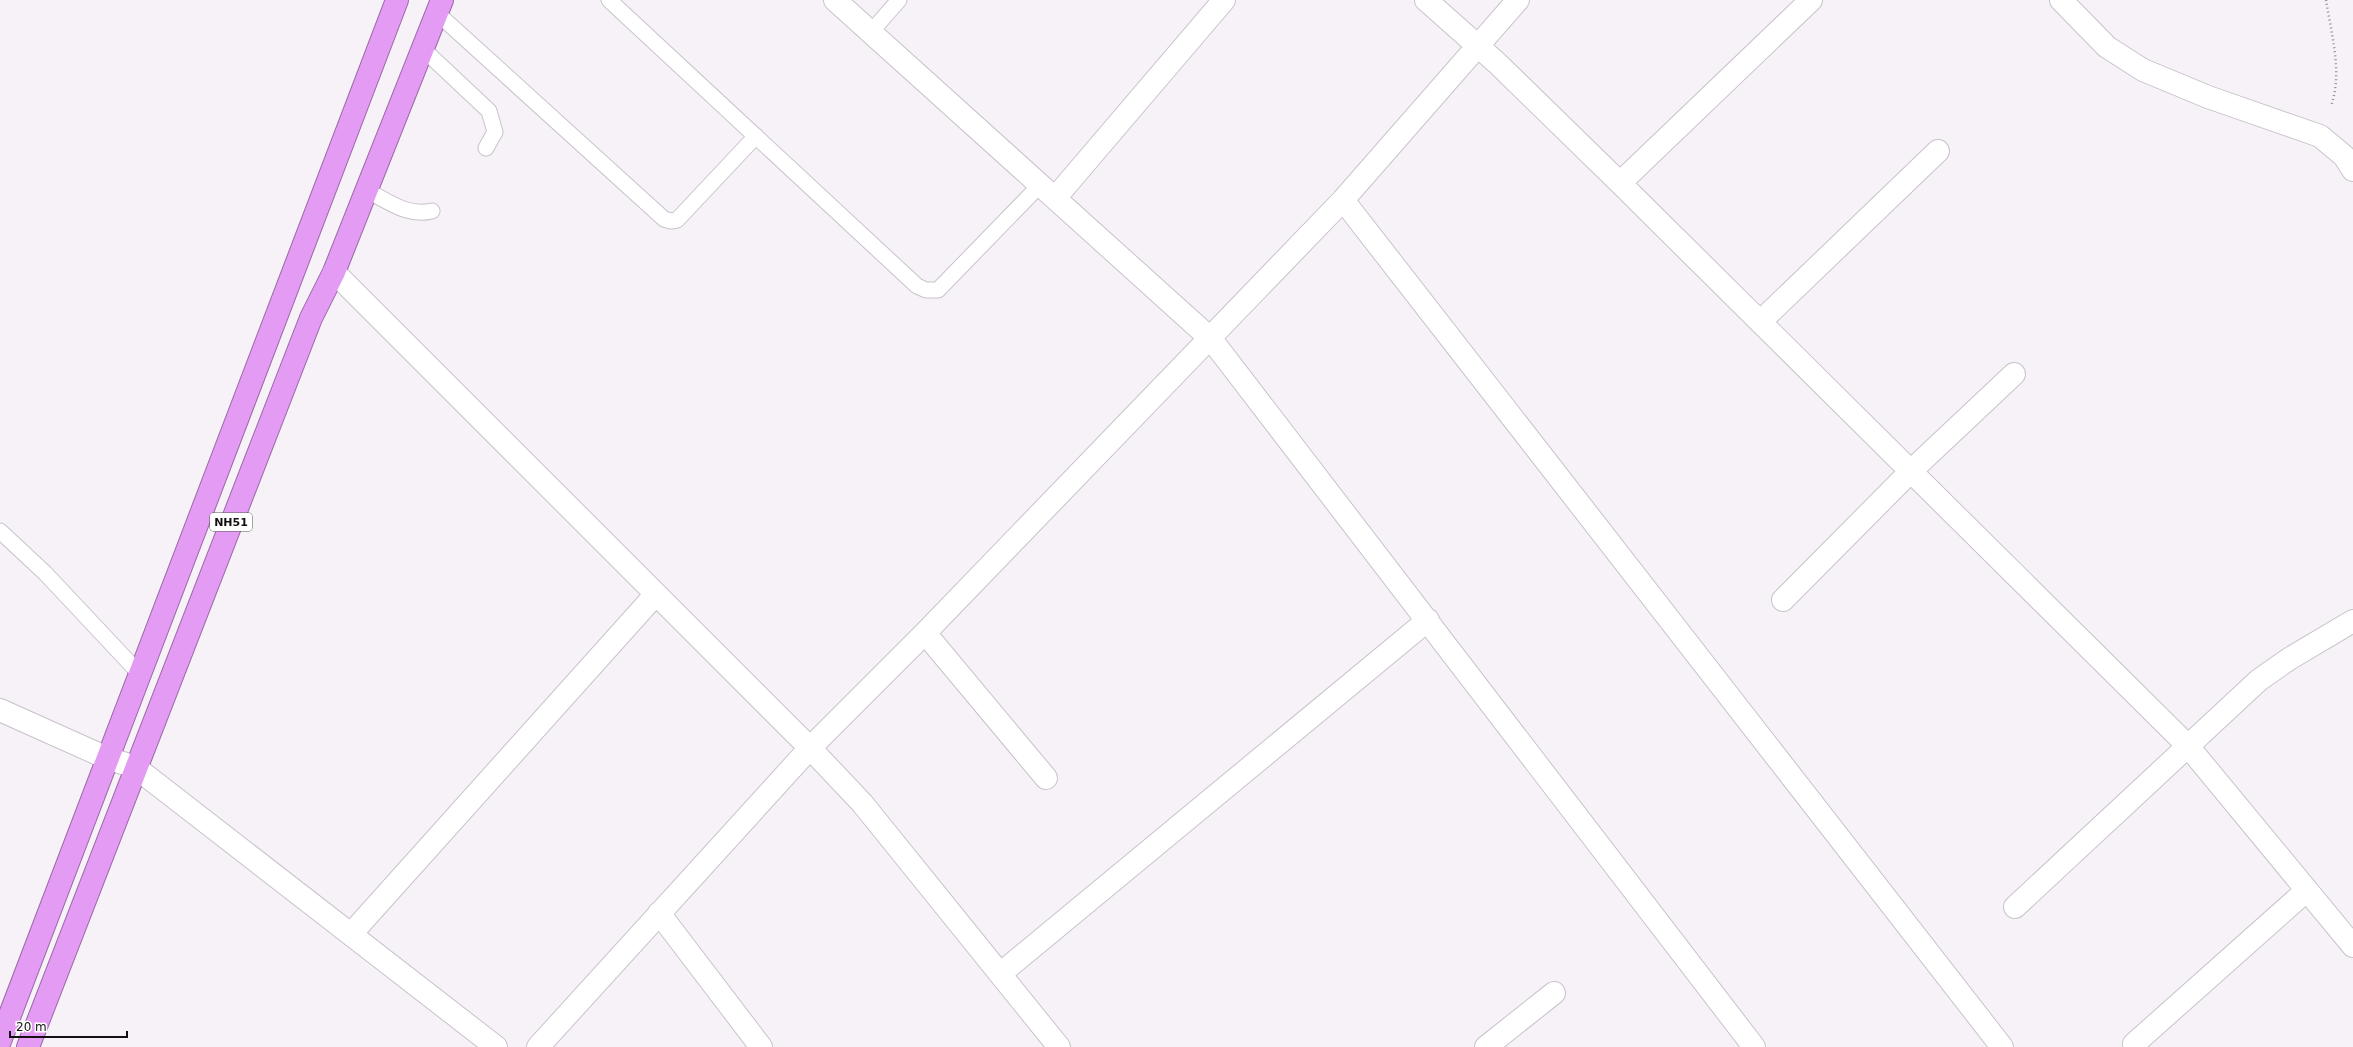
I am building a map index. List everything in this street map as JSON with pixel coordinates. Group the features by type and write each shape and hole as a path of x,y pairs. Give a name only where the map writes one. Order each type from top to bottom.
{"highway":[{"name":"NH51","path":"0,1041 396,0"},
{"name":"NH51","path":"28,1047 135,767 311,318 334,272 440,7"}],"street":[{"path":"835,0 1211,338 1754,1047"},
{"path":"1048,191 1224,0"},
{"path":"1426,0 1478,46 1620,182 2187,745 2353,946"},
{"path":"538,1047 810,748 925,633 1343,200 1518,0"},
{"path":"1620,182 1811,0"},
{"path":"2061,0 2107,47 2143,70 2208,97 2320,136 2344,156 2353,170"},
{"path":"1760,322 1938,151"},
{"path":"1343,200 2002,1047"},
{"path":"334,272 810,748 862,803 1059,1047"},
{"path":"1783,600 1911,471 2014,374"},
{"path":"351,934 656,594"},
{"path":"1000,974 1428,620"},
{"path":"2015,907 2187,745 2259,680 2289,659 2353,620"},
{"path":"925,633 1046,778"},
{"path":"0,710 107,758 135,767 496,1047"},
{"path":"2134,1044 2307,890"},
{"path":"659,913 761,1047"},
{"path":"1486,1047 1554,993"}],"lane":[{"path":"609,0 917,286 926,290 938,290 1048,191"},
{"path":"871,32 899,0"},
{"path":"440,7 664,219 671,221 677,220 756,136"},
{"path":"423,49 489,111 495,132 486,148"},
{"path":"366,190 408,212 422,213 432,211"},
{"path":"0,532 45,573 139,673"}],"path":[{"path":"2320,136 2335,96 2335,58 2326,0"}]}
